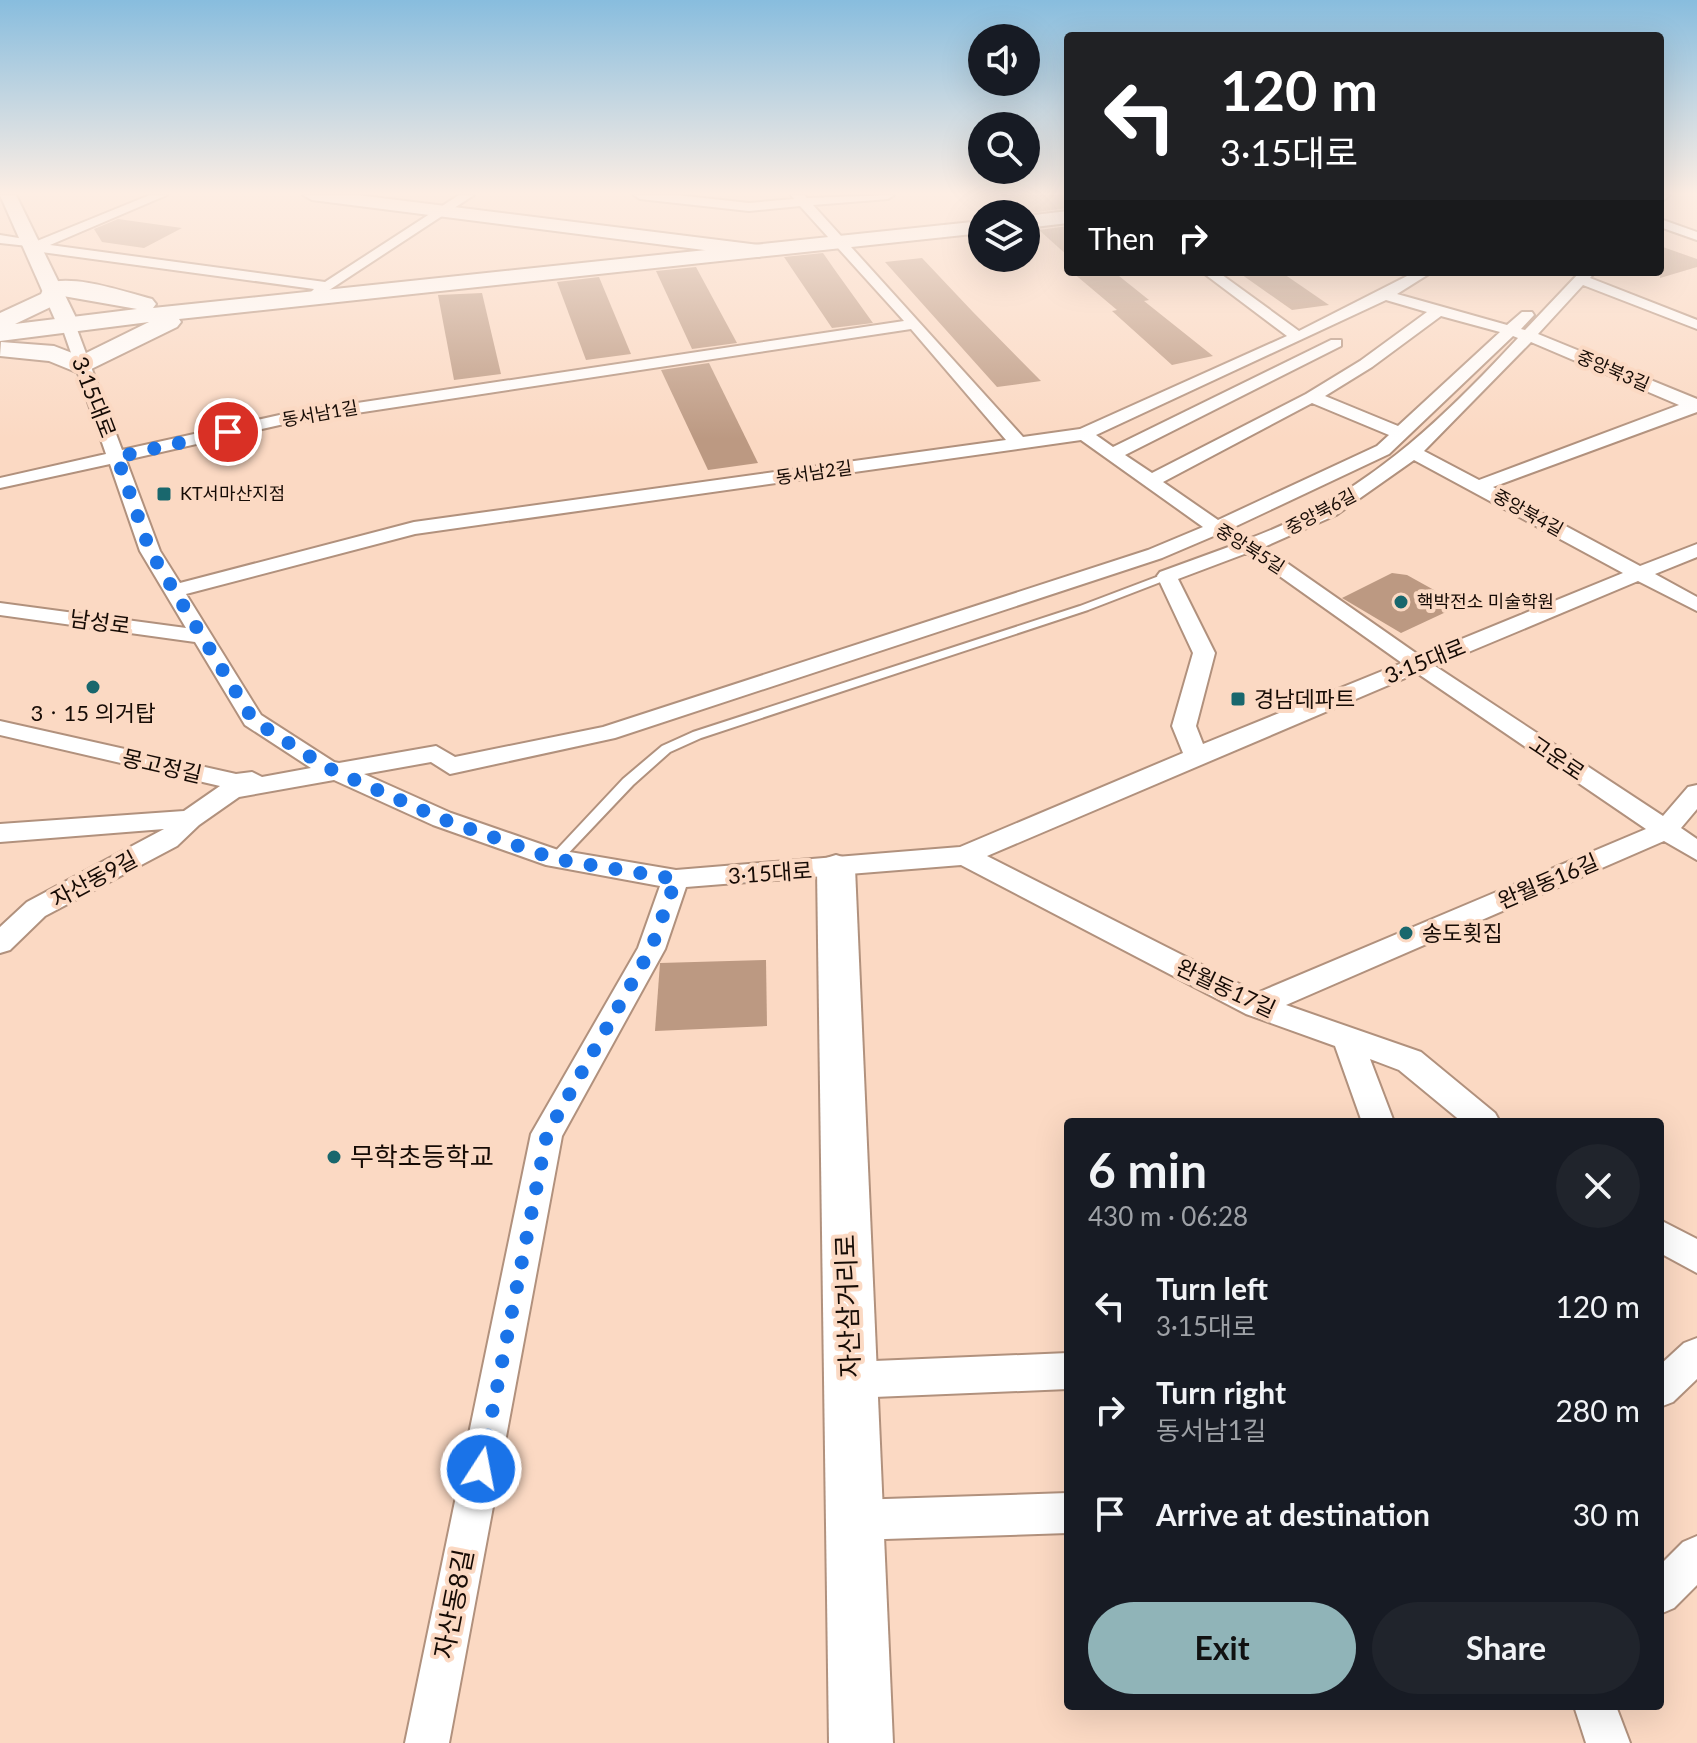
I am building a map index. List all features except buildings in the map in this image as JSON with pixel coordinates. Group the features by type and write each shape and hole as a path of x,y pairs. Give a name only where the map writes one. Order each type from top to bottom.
{"main road":[{"path":"48,276 68,324"},
{"path":"3,345 68,324 205,309 319,292 487,276"},
{"path":"54,288 83,290 143,304 177,304 205,309"},
{"path":"0,322 51,298 54,288"},
{"path":"3,345 54,354 81,366 153,329 205,309"},
{"name":"자산삼거리로","path":"836,868 861,1743"}],"street":[{"path":"224,276 319,292 343,276"},
{"path":"871,276 1019,444"},
{"path":"1215,276 1298,337"},
{"name":"동서남2길","path":"173,591 414,528 1084,434 1298,337 1417,276"},
{"name":"중앙북6길","path":"1167,576 1247,544 1279,535 1349,500 1415,453 1523,327 1584,276"},
{"path":"1585,276 1697,325"},
{"name":"중앙북3길","path":"1385,295 1439,310 1523,327 1696,405"},
{"path":"1151,481 1312,397 1366,364 1439,310"},
{"name":"3·15대로","path":"68,324 150,551 253,720 332,770 442,819 555,859 676,879 964,856 1196,756 1697,550"},
{"name":"동서남1길","path":"0,483 284,419 915,324"},
{"path":"332,770 436,754 450,766 607,733 1155,554 1383,450 1523,327"},
{"path":"1112,454 1336,343"},
{"path":"1312,397 1400,433"},
{"path":"1480,486 1696,405"},
{"name":"중앙북5길","path":"1084,434 1418,664"},
{"name":"중앙북4길","path":"1415,453 1697,605"},
{"path":"1167,576 1204,653 1184,726 1196,756"},
{"name":"남성로","path":"0,609 200,636"},
{"name":"고운로","path":"1418,664 1697,851"},
{"name":"몽고정길","path":"0,728 236,782 332,770"},
{"name":"자산동9길","path":"0,943 36,909 168,840 190,819 232,790 332,770"},
{"path":"1664,831 1697,793"},
{"path":"0,833 190,819"},
{"name":"완월동16길","path":"1256,1006 1664,831"},
{"name":"완월동17길","path":"964,856 1256,1006 1410,1061 1479,1118"},
{"name":"자산동8길","path":"427,1743 547,1134 651,949 676,879"},
{"path":"1347,1038 1377,1118"},
{"path":"1664,1237 1697,1257"},
{"path":"1664,1385 1697,1355"},
{"path":"850,1380 1064,1371"},
{"path":"854,1520 1064,1513"},
{"path":"1664,1590 1697,1556"},
{"path":"1596,1710 1608,1743"}],"lane":[{"path":"555,859 628,782 666,749 697,735 1084,608 1167,576"}],"place":[{"name":"KT서마산지점","path":"164,494"},
{"name":"핵박전소 미술학원","path":"1401,602"},
{"name":"3ㆍ15 의거탑","path":"93,687"},
{"name":"경남데파트","path":"1238,699"},
{"name":"송도횟집","path":"1406,933"},
{"name":"무학초등학교","path":"334,1157"}],"route":[{"path":"228,432 117,457 150,551 253,720 326,767 442,819 555,859 676,879 651,949 547,1134 481,1469"}]}
